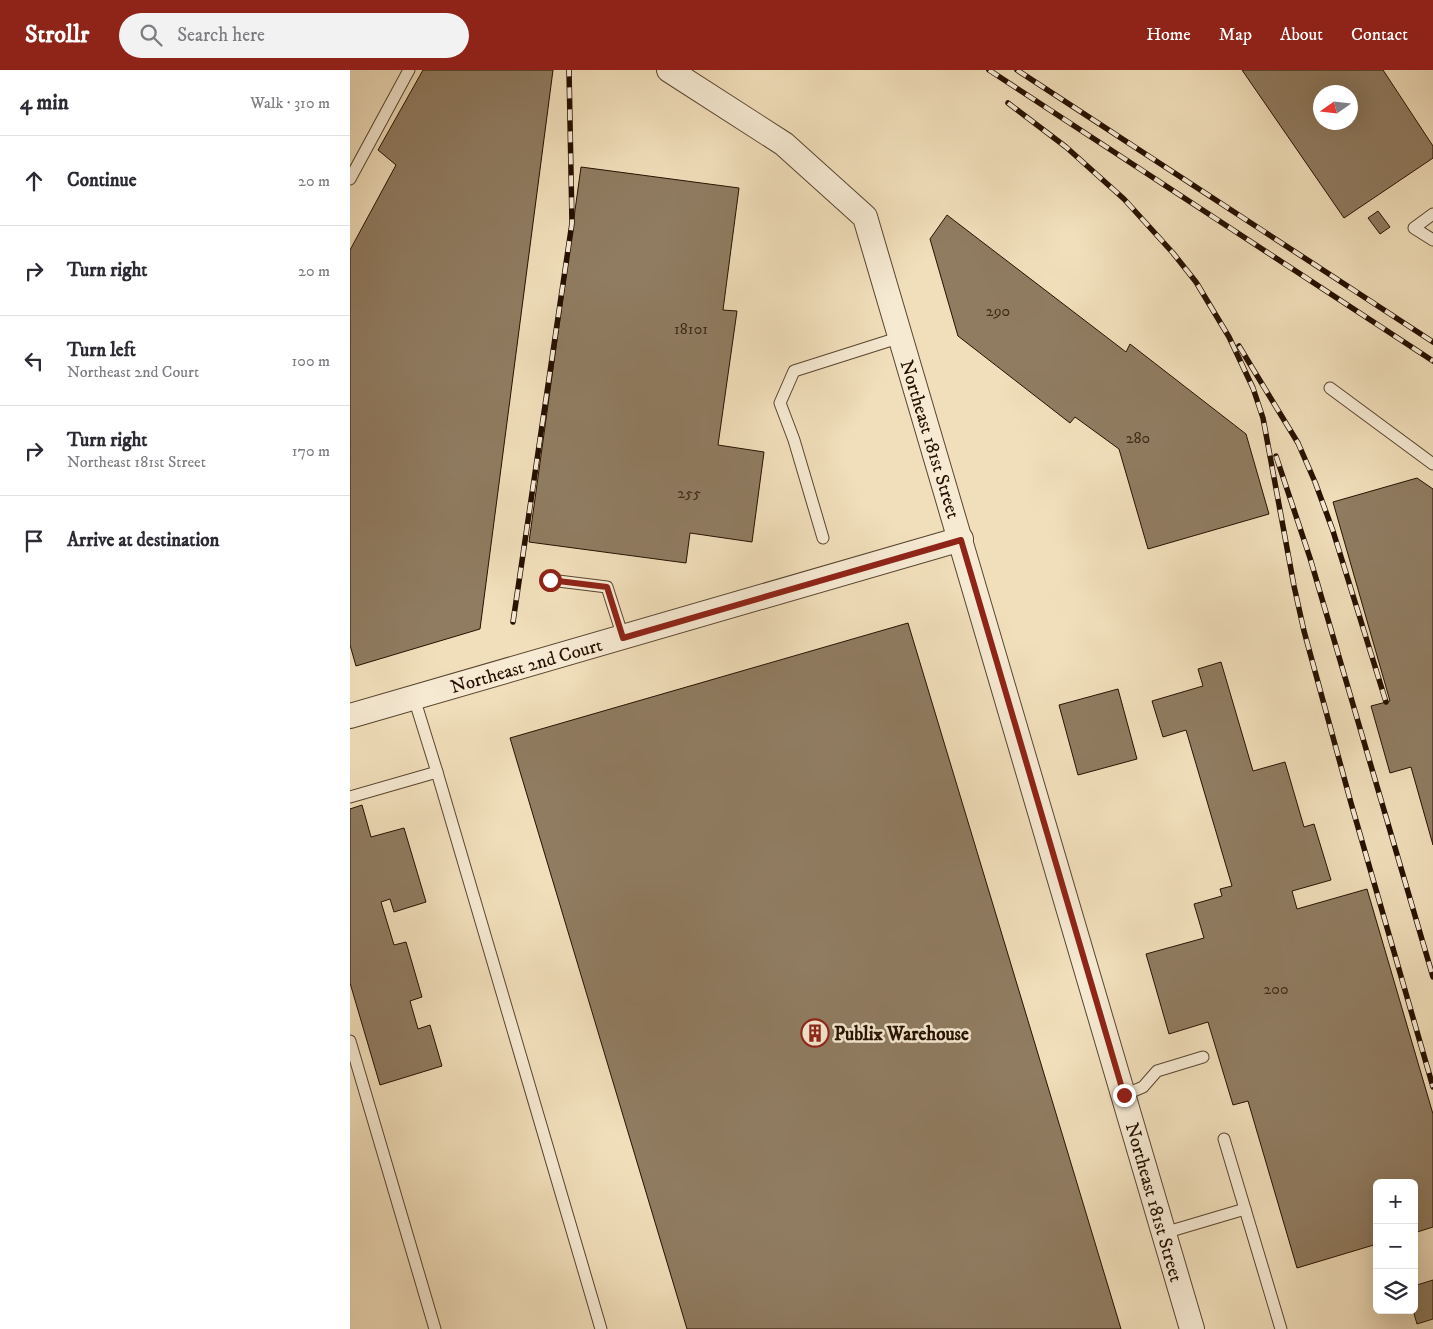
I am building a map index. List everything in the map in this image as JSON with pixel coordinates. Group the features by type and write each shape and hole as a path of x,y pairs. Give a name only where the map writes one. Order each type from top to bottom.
{"street":[{"name":"Northeast 181st Street","path":"669,70 784,144 866,217 1192,1329"},
{"name":"Northeast 2nd Court","path":"350,716 961,540"}],"lane":[{"path":"350,179 409,70"},
{"path":"1433,214 1414,228 1433,240"},
{"path":"823,538 794,440 780,403 794,371 901,337"},
{"path":"1330,388 1433,464"},
{"path":"550,580 607,587 623,638"},
{"path":"414,698 601,1329"},
{"path":"350,797 437,772"},
{"path":"350,1041 435,1329"},
{"path":"1124,1095 1143,1087 1157,1071 1203,1057"},
{"path":"1224,1139 1280,1329"},
{"path":"1164,1233 1245,1209"}],"building":[{"path":"423,70 553,70 480,629 356,666 350,645 350,250 396,165 378,150"},
{"path":"1242,70 1383,70 1433,146 1433,158 1344,218"},
{"path":"581,167 739,188 723,310 737,311 718,445 764,452 752,542 690,533 686,563 529,542"},
{"path":"1378,211 1390,227 1380,234 1368,218"},
{"path":"947,215 1126,352 1130,344 1246,434 1269,514 1148,549 1119,449 1075,417 1070,423 958,336 930,239"},
{"path":"1417,478 1433,489 1433,845 1411,767 1390,773 1371,706 1390,701 1333,502"},
{"name":"Publix Warehouse","path":"908,623 1121,1329 687,1329 510,738"},
{"path":"1221,662 1253,771 1285,762 1304,827 1314,824 1331,880 1292,891 1297,909 1367,889 1433,1114 1433,1227 1418,1232 1418,1179 1373,1179 1373,1245 1297,1268 1248,1101 1233,1105 1208,1022 1169,1034 1146,954 1204,938 1194,904 1222,896 1220,889 1232,886 1186,730 1163,737 1152,701 1203,686 1198,669"},
{"path":"1118,689 1137,759 1078,775 1059,705"},
{"path":"362,805 371,837 404,828 426,902 394,912 390,899 381,902 394,945 406,942 422,997 410,1001 418,1029 430,1025 442,1066 380,1085 350,983 350,809"},
{"path":"1433,1280 1433,1319 1417,1324 1414,1314 1418,1314 1418,1285"}],"railway":[{"path":"513,622 572,223 569,70"},
{"path":"989,70 1433,361"},
{"path":"1017,70 1433,342"},
{"path":"1008,103 1066,147 1124,199 1173,253 1196,282 1229,337 1253,388 1263,418 1304,631 1351,803 1433,1087"},
{"path":"1239,346 1298,443 1315,482 1333,531 1386,702"},
{"path":"1276,456 1310,558 1433,977"}],"place":[{"name":"Publix Warehouse","path":"815,1033"}],"route":[{"path":"550,580 607,587 623,638 961,540 1124,1095"}]}
